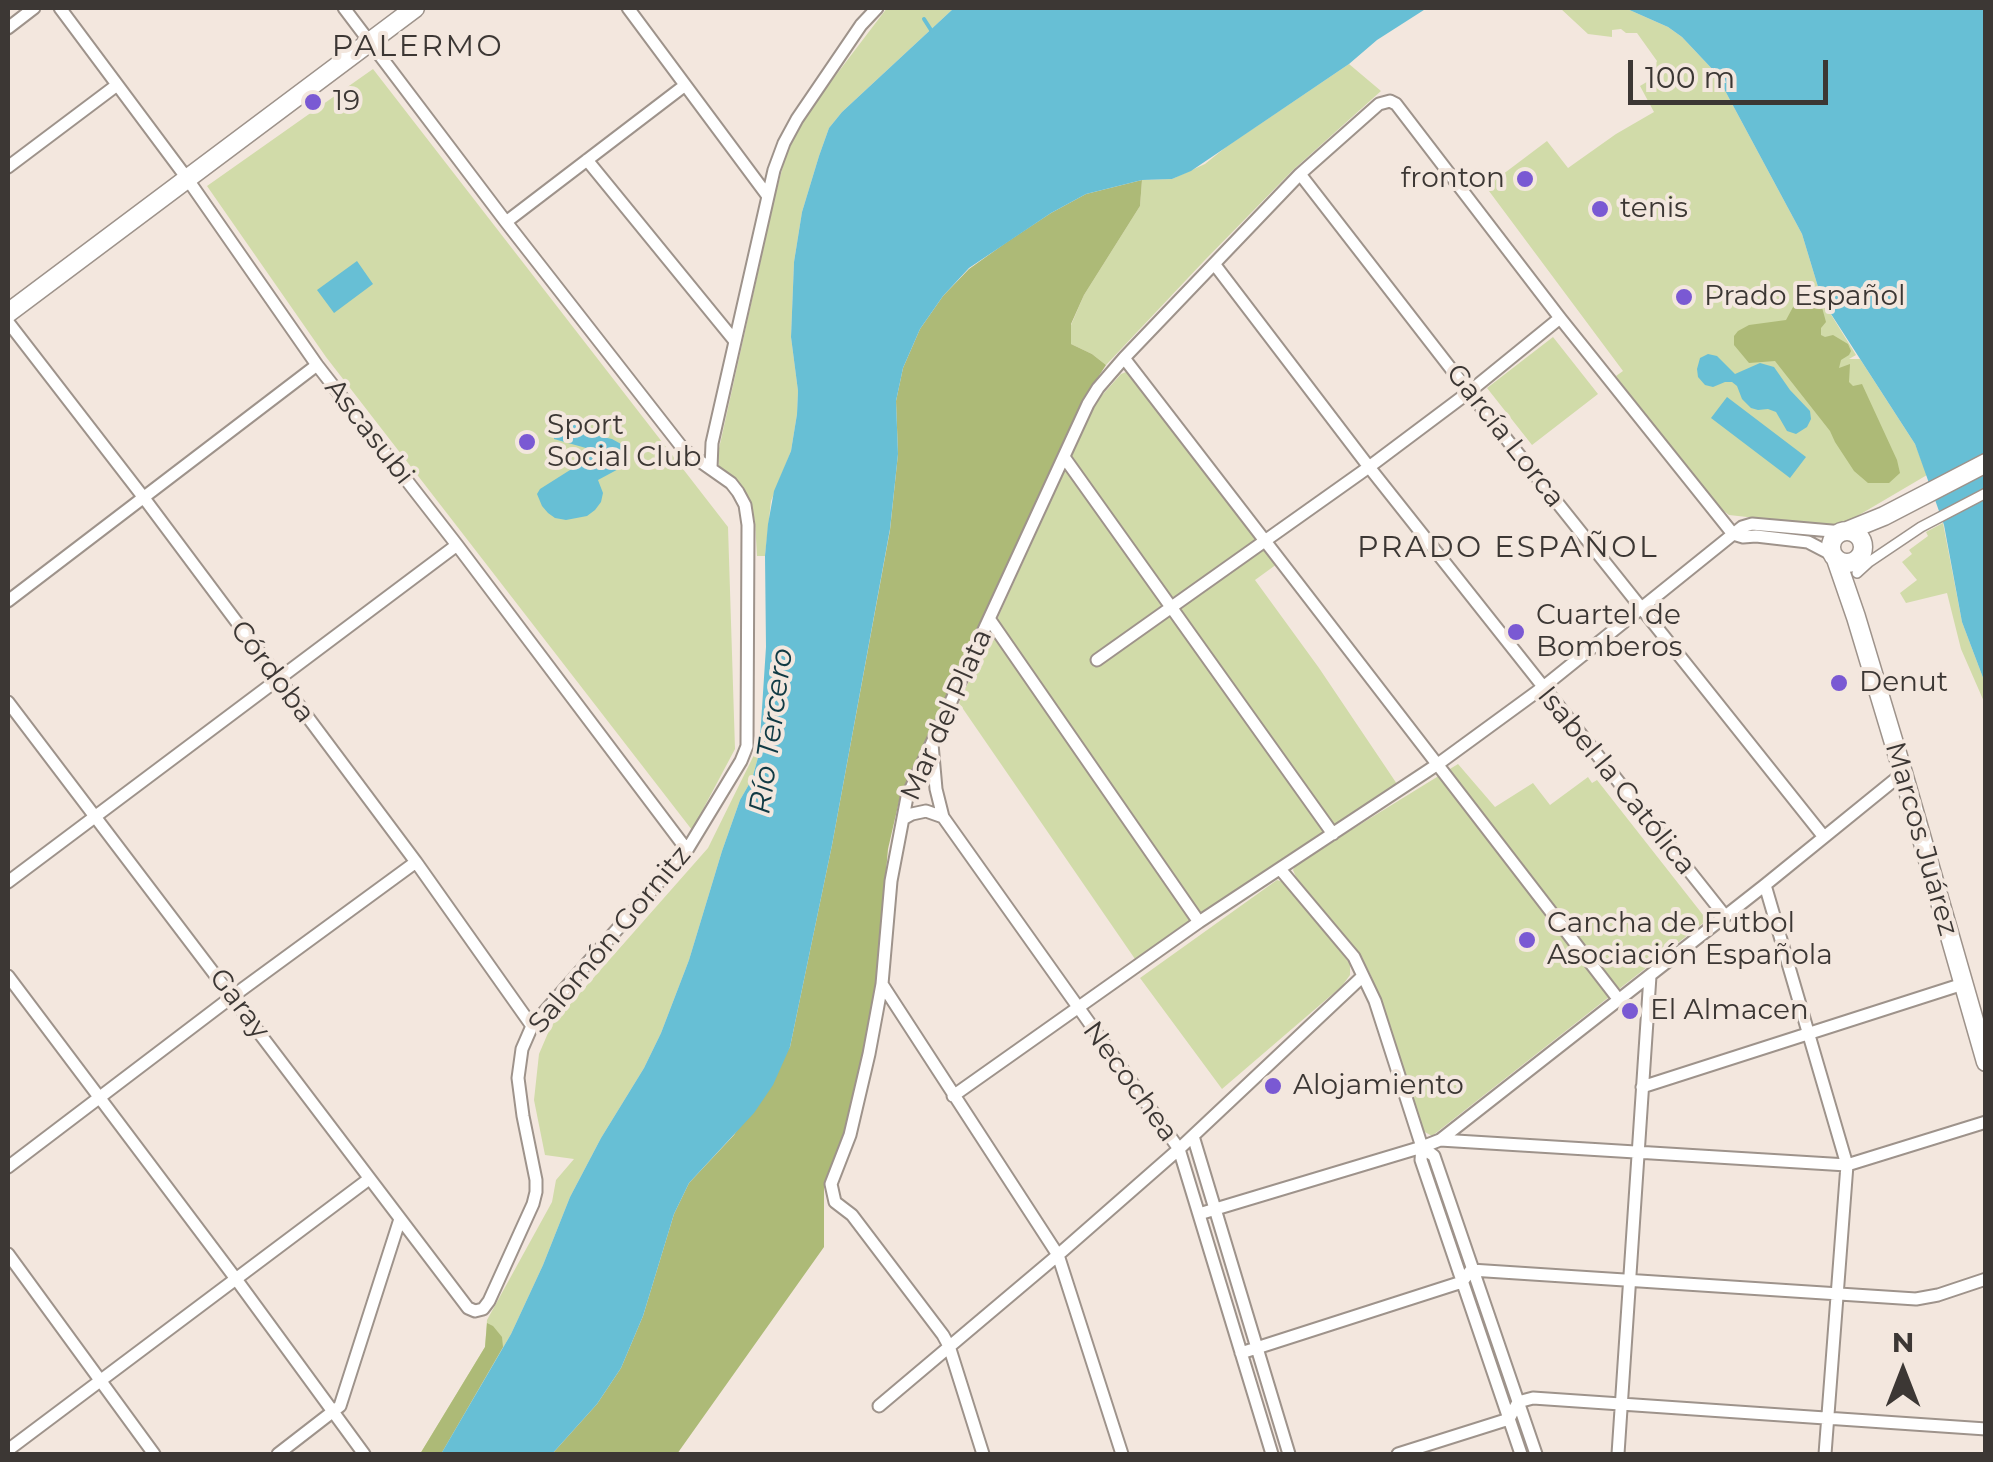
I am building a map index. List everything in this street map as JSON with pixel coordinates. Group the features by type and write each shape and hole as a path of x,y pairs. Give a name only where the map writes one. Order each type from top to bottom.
{"main road":[{"path":"8,313 415,8"},
{"path":"1860,559 1847,563 1834,557 1832,542 1836,536 1884,516 1986,463"},
{"path":"1860,559 1870,533 1884,516"},
{"path":"1845,532 1859,538 1860,559"},
{"name":"Marcos Juárez","path":"1834,557 1856,617 1986,1062"},
{"name":"Marcos Juárez","path":"1856,617 1860,559"}],"street":[{"path":"8,28 34,8"},
{"name":"Ascasubi","path":"60,8 186,177 317,365 687,850"},
{"name":"Salomón Gornitz","path":"344,8 684,450 738,492 748,525 748,734 741,761 687,850 532,1026 522,1050 518,1078 536,1180 533,1204 490,1301 483,1309 468,1308"},
{"path":"628,8 767,196"},
{"path":"711,468 712,443 734,340 767,196 784,142 861,24 877,8"},
{"path":"8,167 116,85"},
{"path":"506,222 684,86"},
{"name":"Mar del Plata","path":"949,1346 852,1214 834,1202 832,1176 850,1135 870,1054 882,984 891,882 907,797 1088,404 1124,358 1300,174 1384,101 1396,104 1560,318"},
{"path":"587,160 734,340"},
{"name":"García Lorca","path":"1300,174 1824,838"},
{"name":"Isabel la Católica","path":"1214,265 1542,688 1725,916"},
{"path":"1097,660 1369,467 1560,318 1733,534 1808,542 1834,557"},
{"name":"Córdoba","path":"8,322 416,862 532,1026"},
{"path":"1124,358 1619,1000"},
{"path":"8,600 317,365"},
{"path":"1064,457 1333,834"},
{"path":"1860,559 1869,562 1921,527 1986,494"},
{"path":"953,1096 1199,922 1438,764 1542,688 1742,526 1845,532"},
{"path":"8,882 457,545"},
{"path":"990,620 1199,922"},
{"name":"Garay","path":"8,702 468,1308"},
{"name":"Necochea","path":"932,740 943,817 1179,1149 1272,1454"},
{"path":"1199,1214 1440,1140 1903,774"},
{"path":"902,819 926,811 943,817"},
{"path":"8,1167 416,862"},
{"path":"1280,868 1348,948 1375,1000 1422,1147 1420,1160 1521,1454"},
{"path":"1765,885 1847,1165 1825,1454"},
{"path":"8,976 364,1454"},
{"path":"880,1406 1179,1149 1363,976"},
{"path":"1618,1454 1650,976"},
{"path":"882,984 1058,1255 1122,1454"},
{"path":"1642,1087 1963,984"},
{"path":"1440,1140 1847,1165 1986,1122"},
{"name":"Necochea","path":"1193,1136 1289,1454"},
{"path":"1422,1147 1434,1156 1522,1401 1536,1454"},
{"path":"8,1450 369,1179"},
{"path":"278,1454 340,1406 400,1220"},
{"path":"8,1254 154,1454"},
{"path":"1472,1270 1916,1298 1986,1279"},
{"path":"1241,1353 1462,1282 1472,1270"},
{"path":"949,1346 984,1454"},
{"path":"1522,1401 1622,1404 1986,1429"},
{"path":"1398,1454 1509,1419 1522,1401"}],"green space":[{"path":"887,8 954,8 829,128 802,212 794,262 791,337 798,391 791,451 771,501 765,556 757,556 749,499 719,469 718,453 775,196 787,151 807,113"},
{"name":"Prado Español","path":"1560,8 1625,8 1668,27 1715,72 1802,234 1822,300 1856,355 1849,359 1860,359 1915,444 1927,475 1842,525 1729,515 1622,384 1616,376 1623,371 1486,187 1547,141 1568,168 1654,112 1640,86 1650,80 1657,61 1637,33 1621,29 1612,30 1612,37 1588,34"},
{"path":"1349,64 1381,91 1293,170 1106,365 1071,344 1071,325 1084,295 1140,206 1142,180 1172,179 1205,164"},
{"name":"Sport Social Club","path":"373,69 728,527 735,749 692,830 326,357 207,186"},
{"path":"1142,180 1140,206 1084,295 1071,324 1071,344 1106,365 1087,394 900,797 888,849 875,997 847,1136 824,1183 824,1247 677,1454 552,1454 597,1404 621,1368 643,1316 674,1214 689,1183 734,1135 790,1047 890,530 898,454 896,401 903,368 920,329 943,296 969,269 1007,242 1086,194"},
{"path":"1812,290 1820,300 1826,322 1821,335 1833,335 1848,344 1851,351 1839,368 1850,364 1849,382 1853,386 1862,384 1897,460 1900,473 1889,483 1868,483 1854,471 1830,431 1775,361 1749,363 1734,345 1734,336 1749,325 1786,320 1799,296"},
{"path":"1553,337 1598,394 1532,445 1487,388"},
{"path":"1126,372 1277,564 1255,580 1397,784 1135,959 959,703 1096,402"},
{"path":"1943,523 1962,622 1985,683 1985,704 1961,649 1947,593 1906,603 1900,593 1917,580 1902,562 1912,554 1909,550 1928,536 1926,532"},
{"path":"759,754 661,1033 570,1197 511,1334 441,1454 420,1454 485,1347 487,1320 552,1202 556,1180 574,1159 545,1155 534,1100 539,1054 551,1026 708,848 754,755"},
{"name":"Cancha de Futbol Asociación Española","path":"1458,764 1495,807 1533,783 1550,805 1588,777 1592,783 1597,780 1707,920 1432,1136 1423,1131 1362,957 1293,870 1296,864"},
{"path":"1277,880 1283,882 1337,947 1350,964 1350,975 1222,1089 1140,978"},
{"path":"487,1323 502,1337 503,1347 441,1454 420,1454 485,1347"}],"water":[{"name":"Río Tercero","path":"954,8 1427,8 1191,171 1172,179 1142,180 1086,194 1051,213 969,268 920,329 903,368 896,401 898,454 890,529 790,1047 773,1085 754,1113 689,1183 674,1214 643,1316 621,1368 597,1404 552,1454 441,1454 511,1334 570,1197 661,1033 689,960 740,800 752,779 759,754 766,647 768,524 774,491 791,451 797,414 791,337 794,262 802,212 819,156 829,128 842,112"},
{"path":"1625,8 1985,8 1985,683 1962,622 1944,525 1915,444 1822,300 1802,234 1715,72 1668,27"},
{"path":"357,261 373,284 334,313 317,290"},
{"path":"1708,354 1717,356 1735,374 1760,363 1774,367 1810,411 1807,427 1796,434 1787,431 1776,412 1751,408 1732,382 1705,385 1697,369 1700,358"},
{"path":"1727,397 1806,457 1790,478 1711,418"},
{"path":"565,415 582,420 585,433 621,444 627,458 624,466 598,480 603,493 595,510 587,516 566,520 548,513 537,494 589,458 586,448 554,439 554,426"}],"waterway":[{"path":"924,19 931,30"}],"place":[{"name":"19","path":"313,102"},
{"name":"fronton","path":"1525,179"},
{"name":"tenis","path":"1600,209"},
{"name":"Prado Español","path":"1684,297"},
{"name":"Sport Social Club","path":"527,442"},
{"name":"Cuartel de Bomberos","path":"1516,632"},
{"name":"Denut","path":"1839,683"},
{"name":"Cancha de Futbol Asociación Española","path":"1527,940"},
{"name":"El Almacen","path":"1630,1011"},
{"name":"Alojamiento","path":"1273,1086"}],"district":[{"name":"PALERMO","path":"418,47"},
{"name":"PRADO ESPAÑOL","path":"1508,548"}]}
